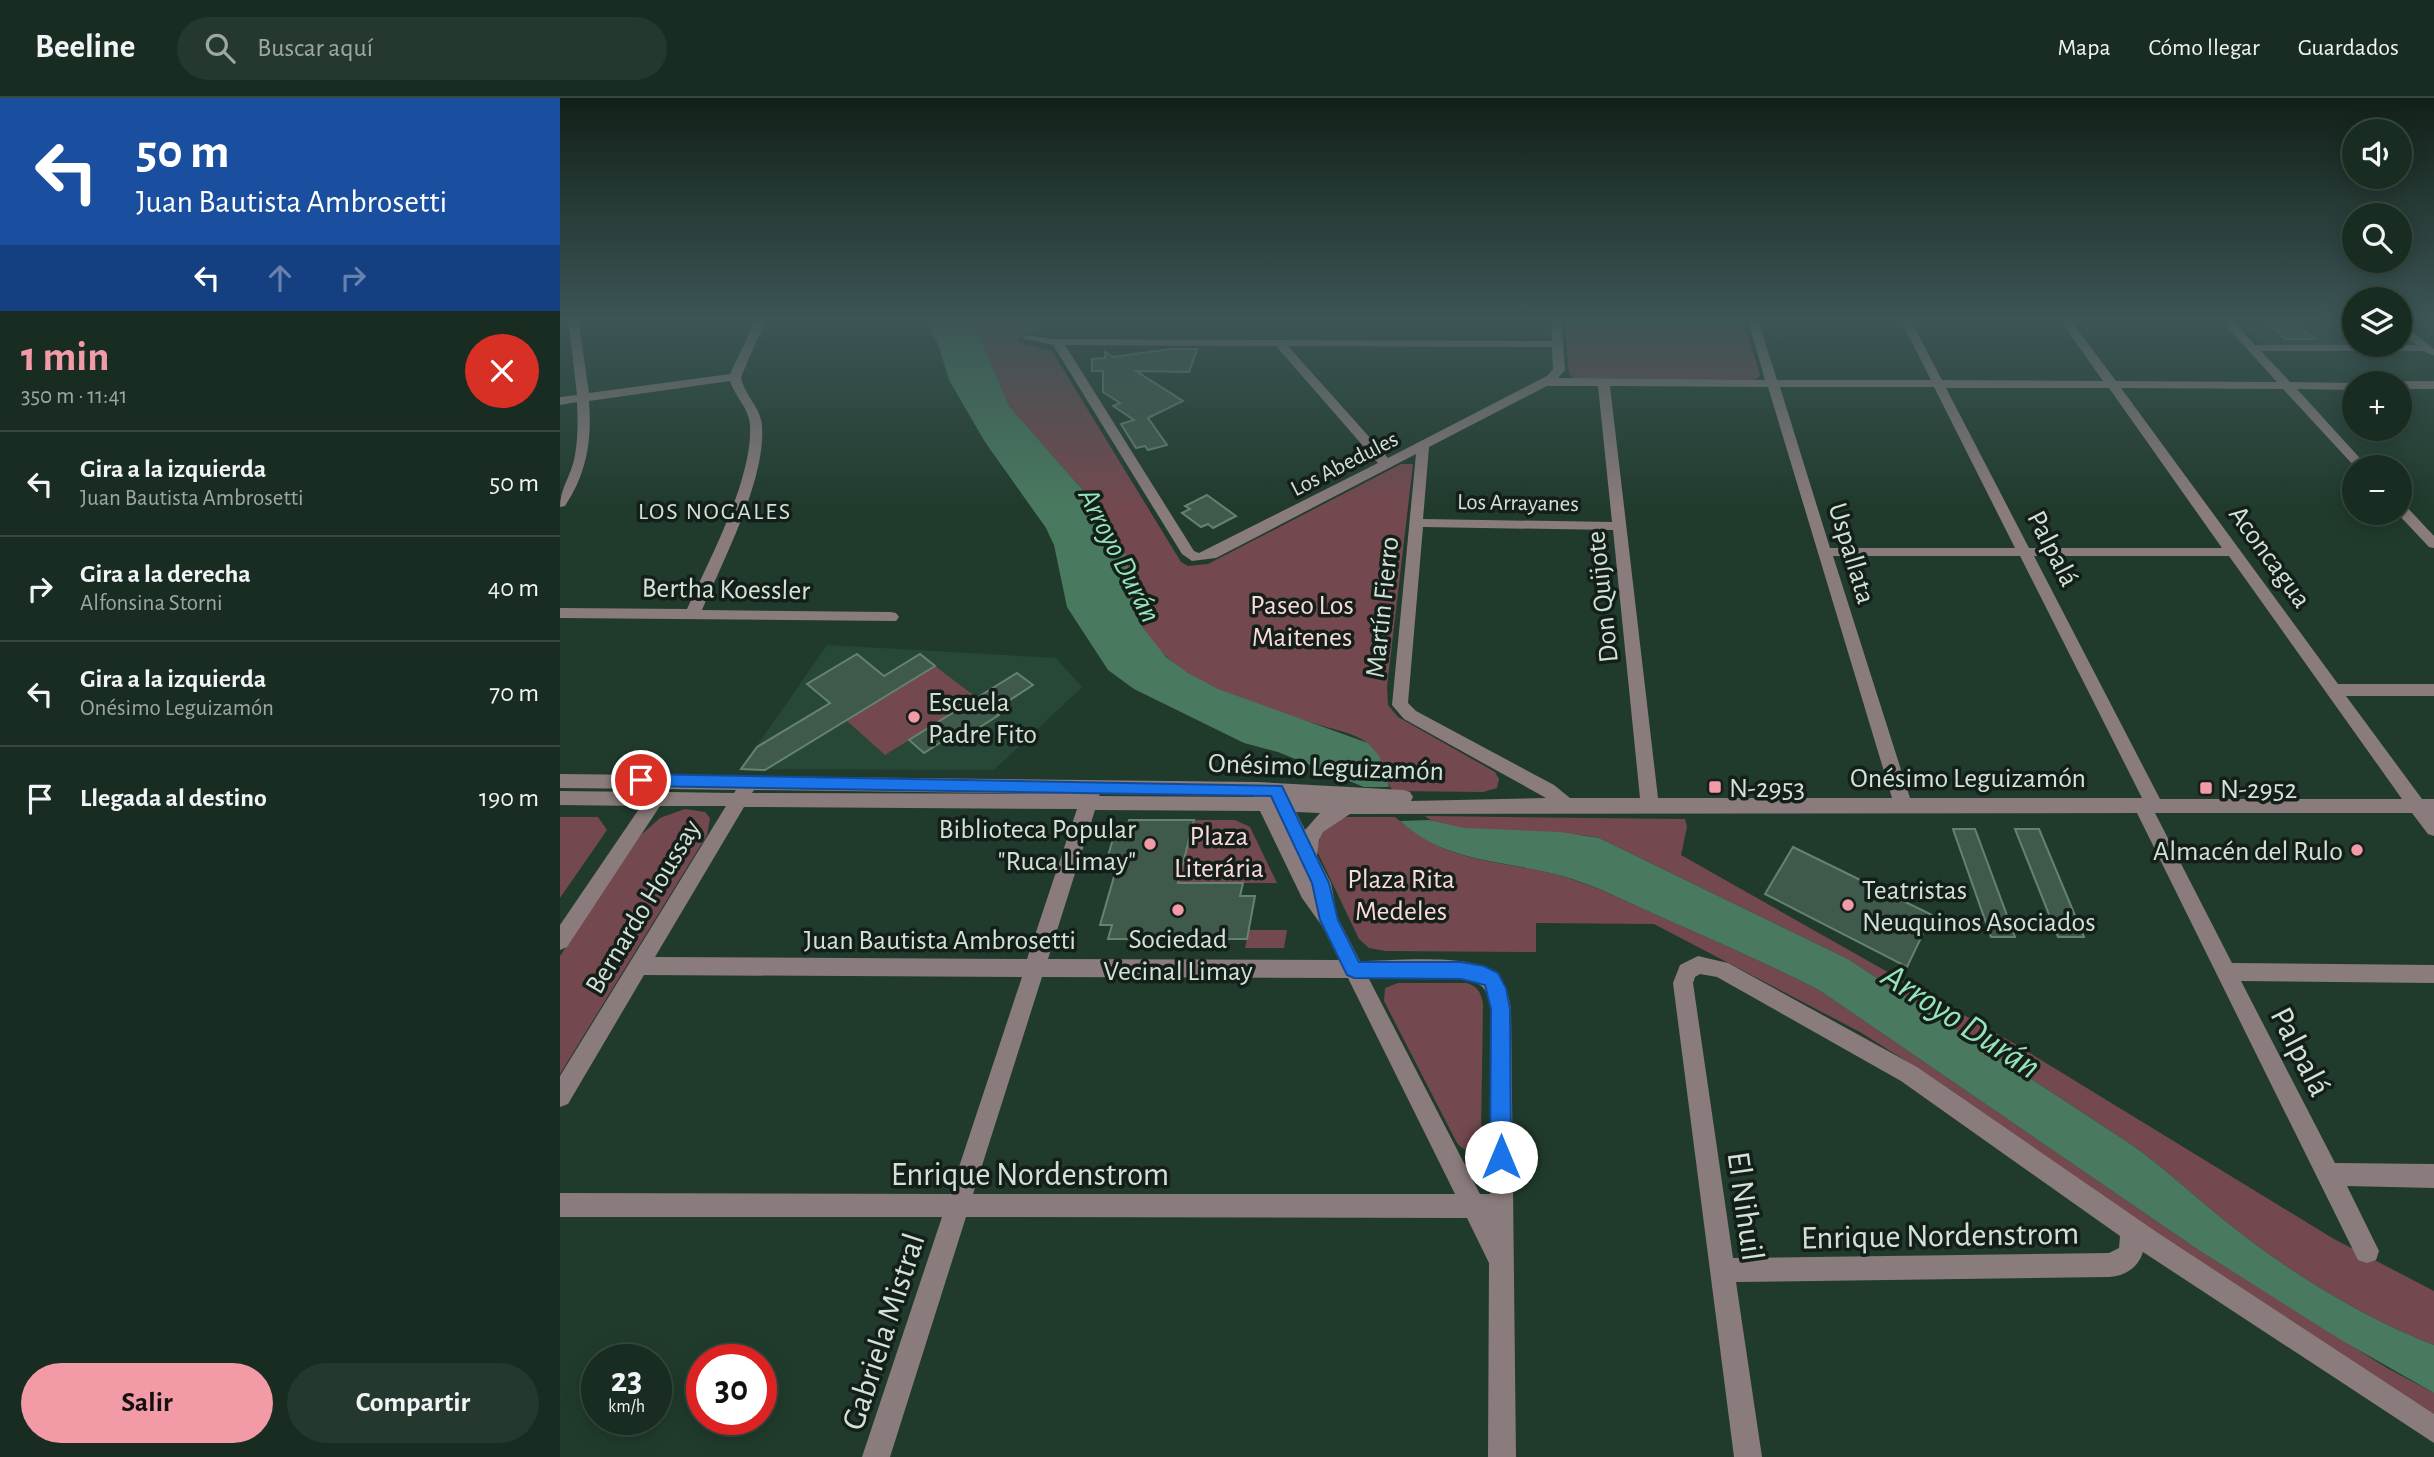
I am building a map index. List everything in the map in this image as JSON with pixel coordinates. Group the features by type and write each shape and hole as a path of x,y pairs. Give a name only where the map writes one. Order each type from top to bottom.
{"street":[{"path":"560,503 573,485 578,470 584,423 581,380"},
{"path":"560,401 707,380"},
{"path":"693,614 755,452 757,436 754,412 735,380"},
{"name":"Los Abedules","path":"1081,380 1189,554 1197,558 1211,555 1547,382"},
{"path":"1312,380 1387,465"},
{"name":"Palpalá","path":"1936,380 2024,552 2226,972 2367,1251"},
{"name":"Aconcagua","path":"2109,380 2333,690 2426,806 2434,829"},
{"path":"2282,380 2351,455"},
{"path":"1547,382 2342,386"},
{"name":"Don Quijote","path":"1604,383 1650,805"},
{"name":"Uspallata","path":"1772,383 1903,805"},
{"path":"2412,385 2434,385"},
{"name":"Martín Fierro","path":"1423,446 1400,705 1410,715 1548,790 1566,805"},
{"path":"2412,521 2434,544"},
{"name":"Los Arrayanes","path":"1416,523 1620,526"},
{"path":"1825,552 2233,552"},
{"name":"Bertha Koessler","path":"560,613 891,617"},
{"path":"2333,690 2434,690"},
{"name":"Onésimo Leguizamón","path":"560,780 668,780 745,790"},
{"name":"Bernardo Houssay","path":"560,941 668,780"},
{"name":"Onésimo Leguizamón","path":"560,798 656,798 745,790 1454,799 1502,805"},
{"name":"Bernardo Houssay","path":"560,1096 745,790"},
{"name":"Gabriela Mistral","path":"876,1457 1091,795"},
{"path":"1271,797 1308,856 1321,883 1329,920"},
{"path":"1271,797 1309,892 1329,920 1501,1259"},
{"name":"Onésimo Leguizamón","path":"1271,797 1353,809 1502,805 2426,806"},
{"path":"1308,856 1309,840 1315,827 1334,814 1353,809"},
{"name":"El Nihuil","path":"1748,1457 1683,983 1691,967 1706,965 1721,969 1875,1052 1948,1099 2133,1230"},
{"name":"Juan Bautista Ambrosetti","path":"639,966 1461,970 1484,974 1492,979 1497,988 1501,1009 1501,1206"},
{"path":"2226,972 2434,974"},
{"path":"2329,1174 2434,1176"},
{"name":"Enrique Nordenstrom","path":"560,1205 1501,1206"},
{"path":"1501,1206 1502,1457"},
{"path":"2133,1230 2434,1430"},
{"name":"Enrique Nordenstrom","path":"1722,1270 2109,1265 2119,1264 2131,1254 2133,1230"}],"shaded area":[{"name":"Escuela Padre Fito","path":"827,645 1056,658 1082,687 994,770 741,769"}],"green space":[{"name":"Paseo Los Maitenes","path":"998,380 1070,380 1181,562 1188,566 1208,564 1401,464 1413,464 1387,687 1388,705 1398,717 1495,772 1499,779 1497,788 1483,792 1394,791 1386,780 1375,753 1366,742 1348,733 1244,700 1197,679 1176,665 1158,648 1140,622 1128,563 1111,522 1009,406"},
{"path":"935,666 977,698 885,755 846,720"},
{"path":"685,809 705,812 710,818 707,835 560,1074 560,956 641,835 660,818"},
{"path":"1425,816 1685,819 1687,827 1681,855 2015,1044 2334,1239 2434,1291 2434,1345 2379,1321 2298,1274 2247,1238 2129,1143 1848,959 1599,838 1457,828"},
{"path":"560,817 598,817 607,830 560,898"},
{"path":"1345,817 1395,817 1438,846 1460,854 1549,873 1586,884 1819,990 2200,1251 2387,1368 2434,1393 2434,1414 2238,1291 1925,1073 1860,1032 1654,924 1536,923 1536,952 1386,951 1369,948 1359,939 1317,851 1322,829"},
{"name":"Plaza Literária","path":"1194,820 1235,820 1250,827 1277,883 1162,883 1168,856 1185,856"},
{"path":"1249,930 1287,930 1284,948 1245,948"},
{"name":"Plaza Rita Medeles","path":"1398,983 1466,983 1480,993 1483,1004 1481,1136 1478,1148 1466,1150 1457,1143 1384,1001 1385,988"}],"water":[{"name":"Arroyo Durán","path":"949,380 998,380 1009,406 1111,522 1127,558 1136,613 1143,628 1166,657 1218,689 1368,743 1379,756 1389,787 1364,787 1278,752 1244,743 1134,689 1108,670 1067,607 1054,545 1046,528 985,442"},
{"path":"1429,820 1464,828 1560,832 1599,838 1848,959 2129,1143 2247,1238 2298,1274 2379,1321 2434,1345 2434,1393 2341,1340 2200,1251 1819,990 1597,888 1552,873 1483,860 1440,847 1419,836 1400,821"}],"building":[{"path":"1103,380 1151,380 1183,401 1148,418 1167,445 1148,450 1145,446 1136,448 1121,424 1134,420 1113,406 1120,403 1103,392"},
{"path":"1207,495 1236,516 1213,528 1208,524 1201,527 1182,513 1190,509 1185,506"},
{"path":"857,654 884,676 920,654 935,666 765,770 741,769 757,747 830,703 807,684"},
{"path":"1017,673 1033,685 993,711 999,715 969,734 963,728 924,753 909,740"},
{"name":"Sociedad Vecinal Limay","path":"1129,820 1194,820 1178,883 1243,883 1240,896 1255,896 1247,939 1108,939 1112,925 1100,925 1120,856 1108,856 1115,832 1126,832"},
{"path":"1953,829 1975,829 2015,937 1991,937"},
{"path":"2015,829 2039,829 2084,937 2058,937"},
{"name":"Teatristas Neuquinos Asociados","path":"1793,847 1932,915 1907,967 1765,894"}],"place":[{"name":"Escuela Padre Fito","path":"914,717"},
{"name":"N-2953","path":"1715,787"},
{"name":"N-2952","path":"2206,788"},
{"name":"Biblioteca Popular \"Ruca Limay\"","path":"1150,844"},
{"name":"Almacén del Rulo","path":"2357,850"},
{"name":"Teatristas Neuquinos Asociados","path":"1848,905"},
{"name":"Sociedad Vecinal Limay","path":"1178,910"}],"district":[{"name":"LOS NOGALES","path":"715,511"}],"route":[{"path":"641,780 1276,790 1321,883 1329,920 1354,970 1461,970 1484,974 1492,979 1500,998 1501,1009 1501,1157"}]}
